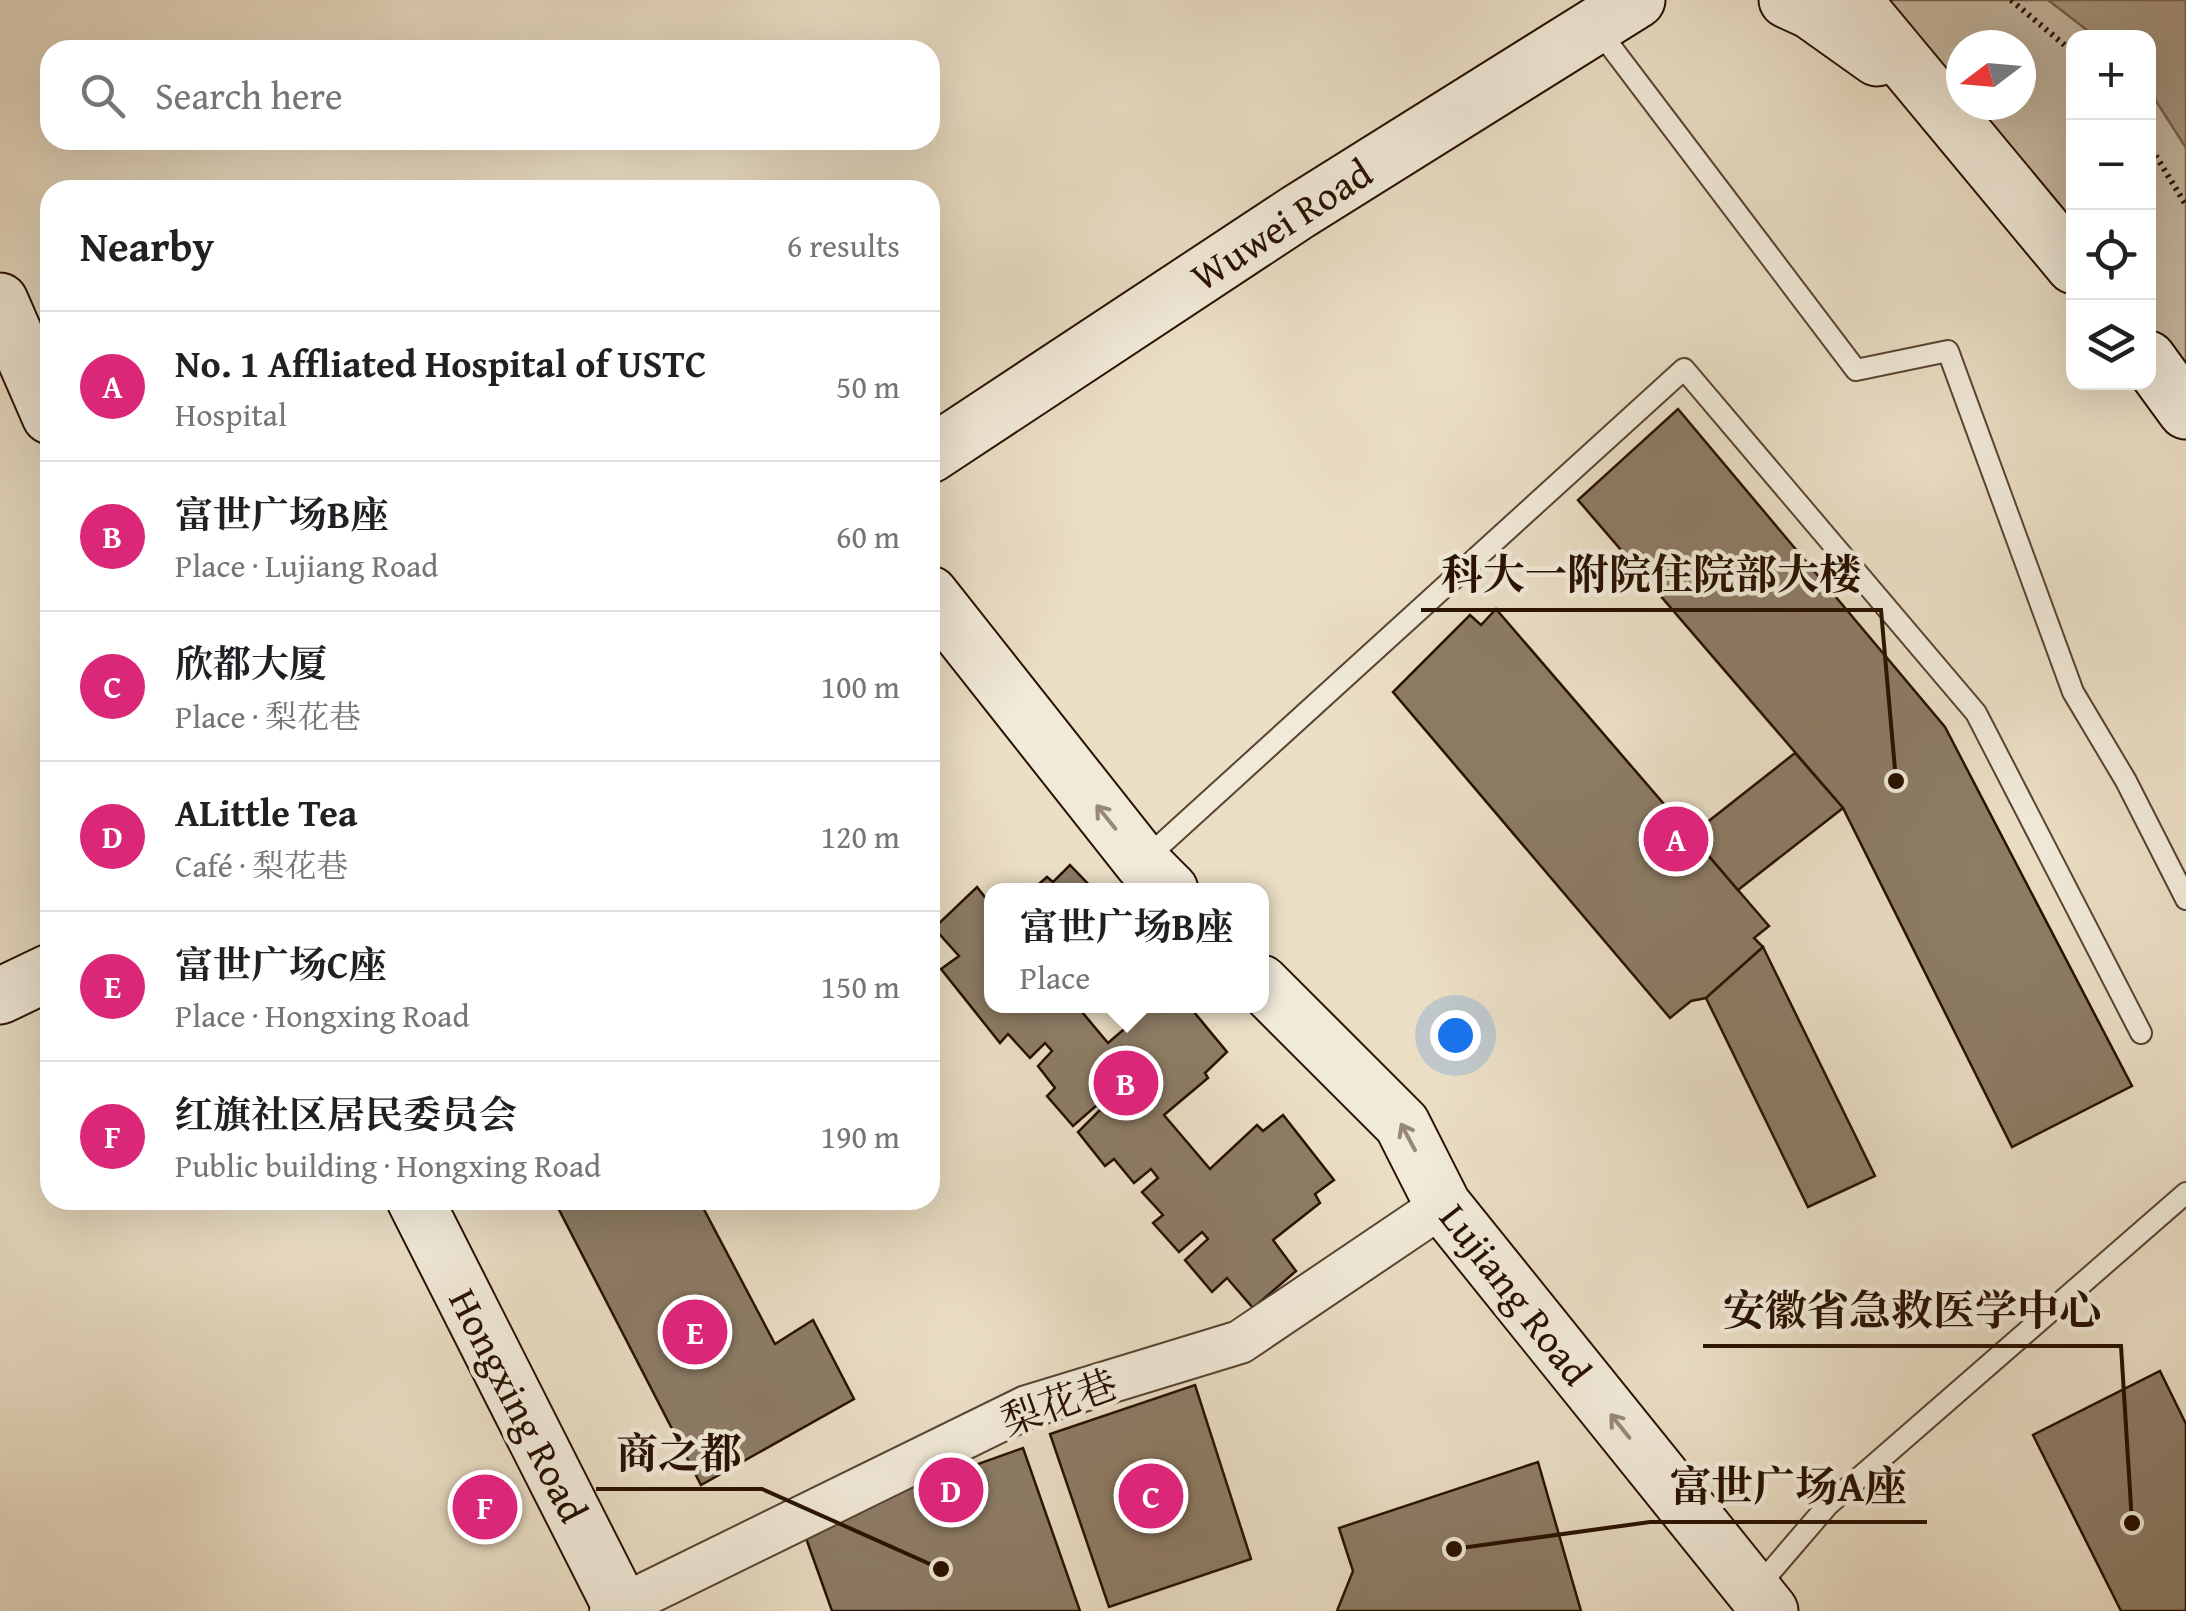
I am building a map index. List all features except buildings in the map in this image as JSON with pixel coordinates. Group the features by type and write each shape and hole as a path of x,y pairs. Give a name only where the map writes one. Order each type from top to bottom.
{"street":[{"path":"1787,0 1811,11 1892,68 1920,78"},
{"path":"1853,0 2066,256"},
{"name":"Wuwei Road","path":"940,448 1298,212 1616,13"},
{"path":"0,301 40,393"},
{"path":"2156,371 2186,412"},
{"path":"940,606 1156,876"},
{"path":"0,996 40,977"},
{"name":"Lujiang Road","path":"1269,991 1402,1124 1443,1205 1762,1601"},
{"name":"梨花巷","path":"619,1610 1028,1407 1240,1342 1443,1205"},
{"name":"Hongxing Road","path":"419,1210 619,1610"}],"lane":[{"path":"1616,13 1856,370 1948,351 2073,692 2126,781 2186,899"},
{"path":"1156,876 1684,369 1976,713 2140,1033"},
{"path":"1762,1601 1828,1505 2186,1193"}],"path":[{"path":"2010,0 2066,46"},
{"path":"2156,156 2186,205"}],"shaded area":[{"path":"1841,0 2186,0 2186,434 2154,390 2156,30 2066,30 2066,277"},
{"path":"2048,0 2186,0 2186,148 2156,101 2156,30 2087,30"}],"place":[{"name":"科大一附院住院部大楼","path":"1896,781"},
{"name":"No. 1 Affliated Hospital of USTC","path":"1676,839"},
{"name":"富世广场B座","path":"1126,1083"},
{"name":"富世广场C座","path":"695,1332"},
{"name":"ALittle Tea","path":"951,1490"},
{"name":"欣都大厦","path":"1151,1496"},
{"name":"红旗社区居民委员会","path":"485,1507"},
{"name":"安徽省急救医学中心","path":"2132,1523"},
{"name":"富世广场A座","path":"1454,1549"},
{"name":"商之都","path":"941,1569"}]}
